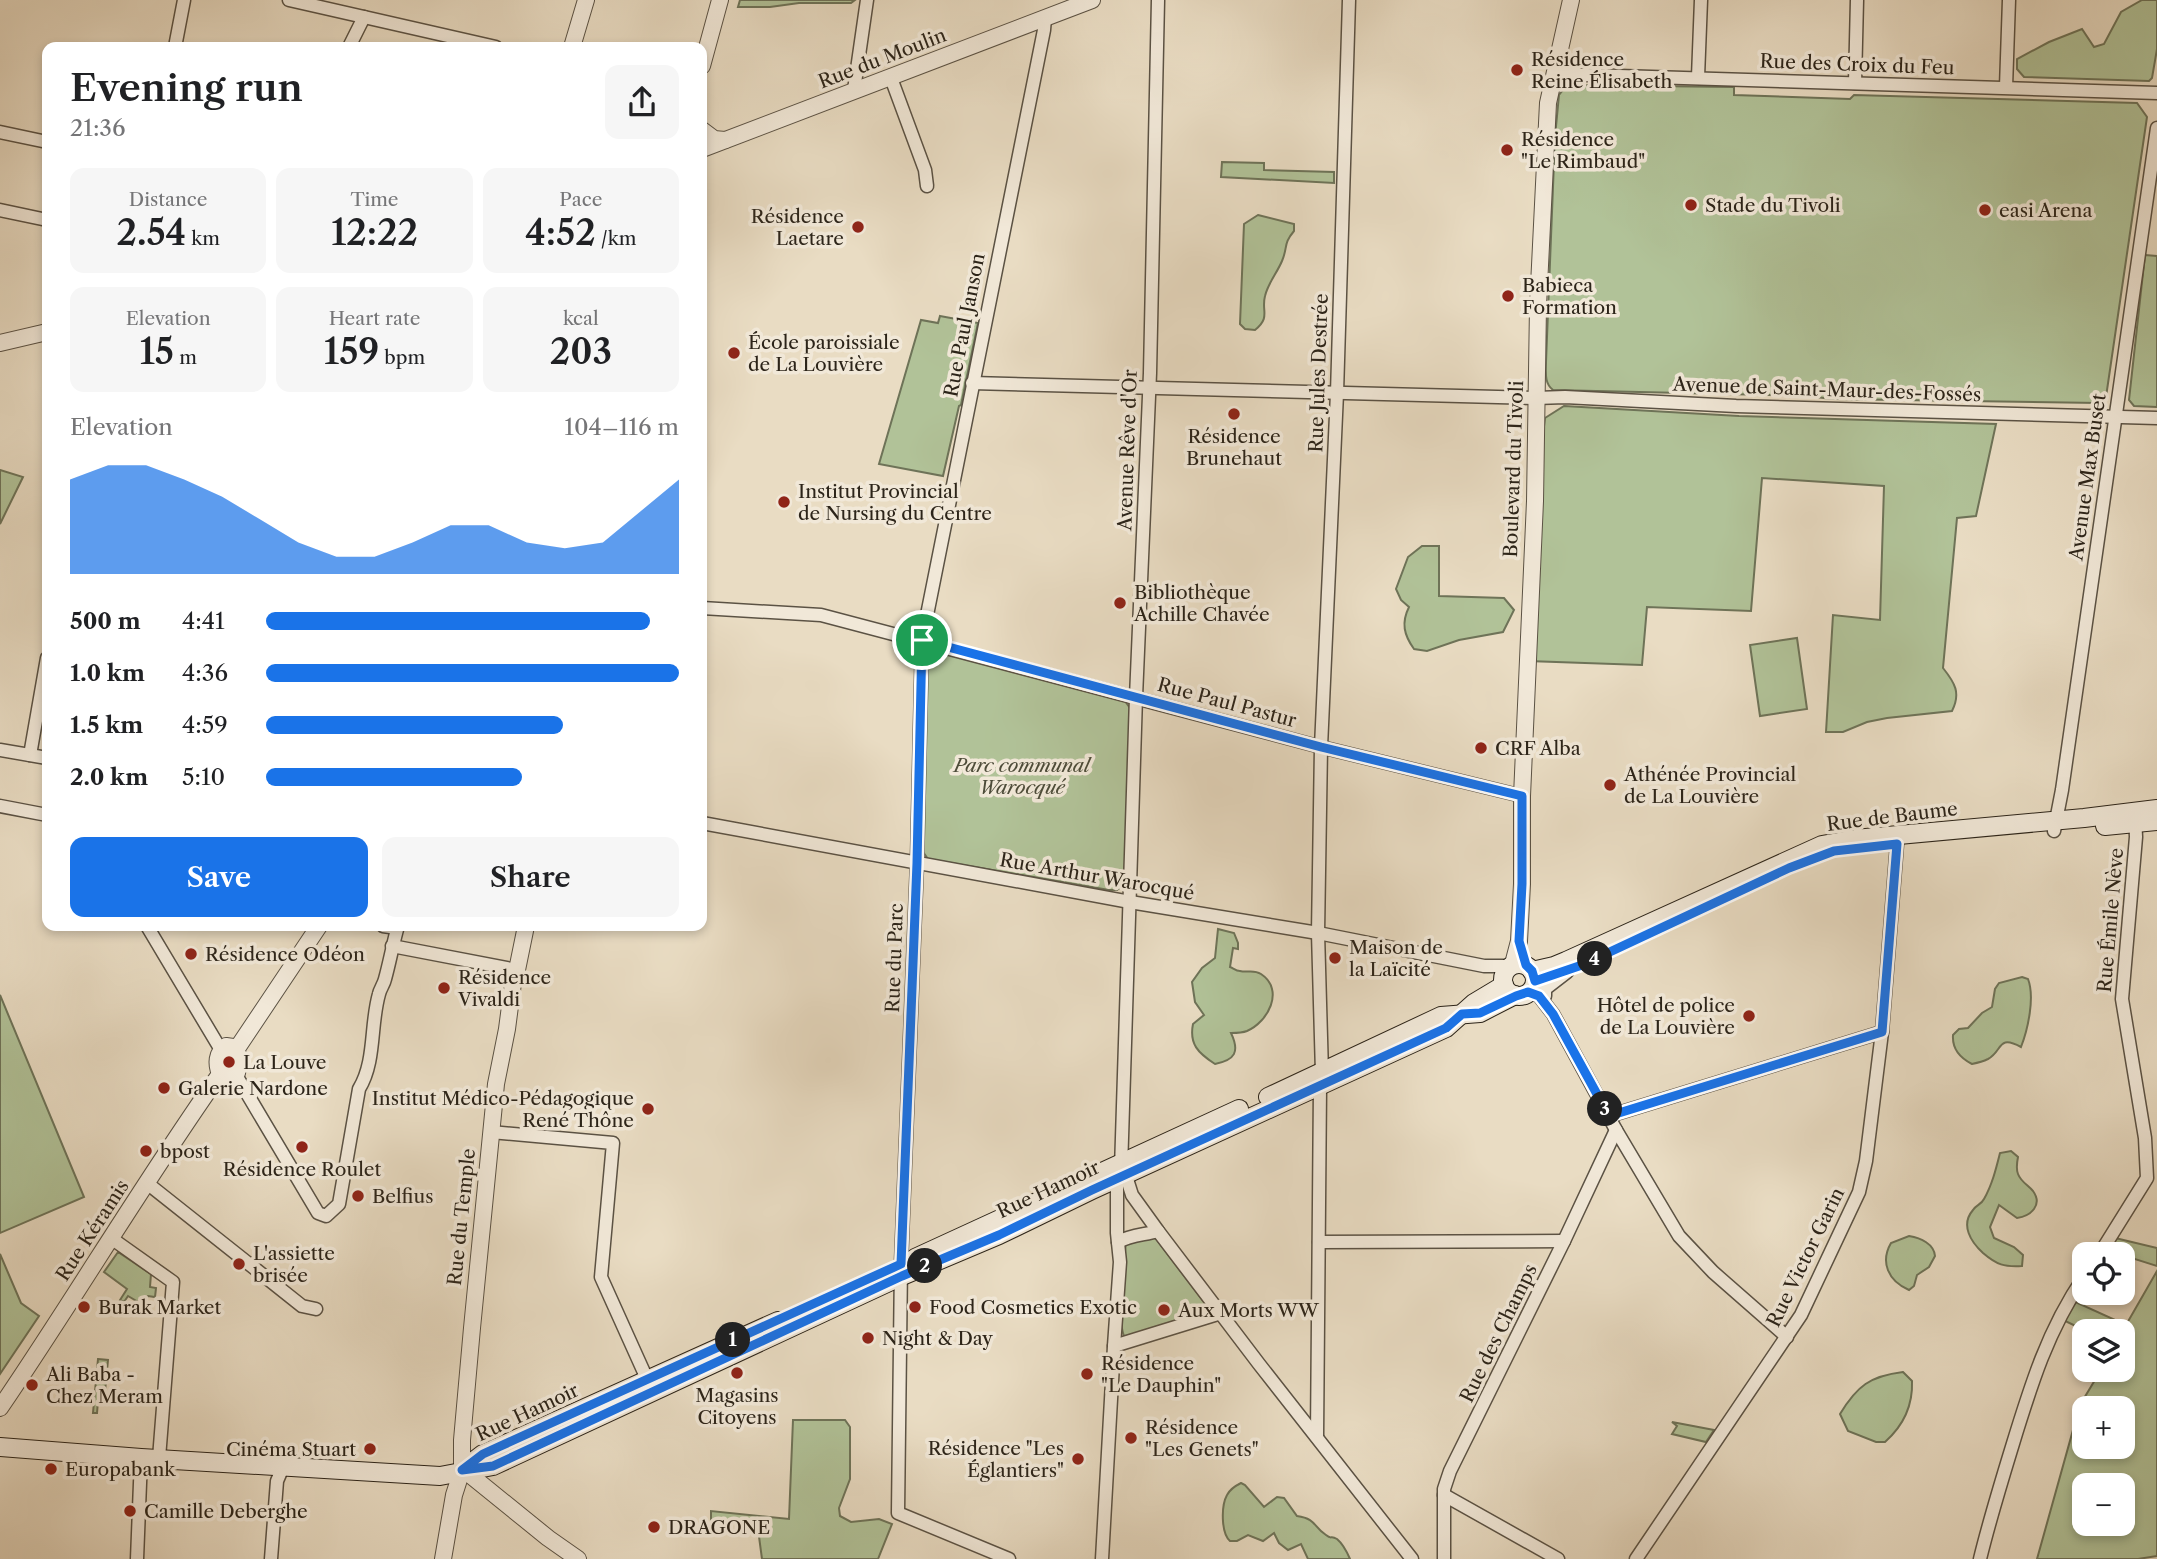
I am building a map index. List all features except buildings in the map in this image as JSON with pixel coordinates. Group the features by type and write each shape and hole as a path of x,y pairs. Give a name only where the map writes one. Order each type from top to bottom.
{"main road":[{"name":"Rue de Baume","path":"2135,818 2157,808"},
{"name":"Rue de Baume","path":"1522,980 1822,845 1855,839 2135,818 2157,821"},
{"name":"Rue de Baume","path":"1522,980 1567,972 1824,854 2055,825"},
{"name":"Rue Hamoir","path":"466,1472 483,1454 647,1379 901,1270 1321,1080 1446,1028 1462,1014 1480,1013 1522,980"},
{"name":"Rue Hamoir","path":"466,1472 493,1466 901,1270"},
{"path":"0,1447 440,1476 466,1472"}],"street":[{"path":"176,42 184,0"},
{"path":"289,0 312,2 363,17 474,42"},
{"path":"573,42 586,0"},
{"path":"707,48 720,0"},
{"path":"854,90 867,0"},
{"name":"Rue du Moulin","path":"707,147 1092,0"},
{"name":"Avenue Rêve d'Or","path":"1102,1559 1120,1262 1118,1241 1136,697 1149,388 1158,0"},
{"name":"Rue Jules Destrée","path":"1317,1437 1321,747 1337,393 1349,0"},
{"name":"Boulevard du Tivoli","path":"1522,980 1519,941 1522,796 1535,501 1538,306 1548,103 1571,0"},
{"path":"1698,77 1701,0"},
{"path":"1855,83 1857,0"},
{"path":"2006,87 2009,0"},
{"path":"351,42 363,17"},
{"name":"Rue Paul Janson","path":"922,640 1045,18"},
{"name":"Rue des Croix du Feu","path":"1555,74 2157,93"},
{"path":"891,78 925,170 927,186"},
{"name":"Avenue Max Buset","path":"2055,825 2157,128"},
{"path":"0,132 42,141"},
{"path":"707,134 714,139 725,140"},
{"path":"0,210 42,219"},
{"path":"0,343 42,333"},
{"name":"Avenue de Saint-Maur-des-Fossés","path":"972,383 1565,397 1736,406 2157,418"},
{"name":"Rue Paul Pastur","path":"707,608 821,615 1321,747 1522,796"},
{"name":"Rue du Parc","path":"922,640 917,863 901,1270 898,1513 994,1556"},
{"path":"30,755 42,687"},
{"path":"0,750 42,757"},
{"path":"0,806 42,814"},
{"name":"Rue Émile Nève","path":"2108,1242 2152,1179 2122,999 2135,818"},
{"name":"Rue Arthur Warocqué","path":"707,824 1130,902 1318,933 1484,966 1522,980"},
{"name":"Rue Victor Garin","path":"1636,1559 1787,1337 1804,1309 1859,1192 1866,1161 1882,1032 1897,844"},
{"path":"150,931 240,1065 228,1075 318,1213 326,1216 339,1204 359,1089 364,1081 373,1039 371,1031 379,991 384,983 396,931"},
{"path":"229,1050 315,931"},
{"name":"Rue du Temple","path":"443,1559 454,1495 466,1472 462,1440 496,1084 525,931"},
{"path":"392,946 517,970"},
{"path":"1522,980 1553,1014 1616,1130 1679,1236 1713,1272 1787,1337"},
{"path":"1609,1116 1882,1032"},
{"name":"Rue Kéramis","path":"0,1408 147,1183 228,1075"},
{"name":"Rue des Champs","path":"1444,1559 1444,1494 1450,1471 1616,1130"},
{"path":"491,1132 613,1143 601,1277 647,1379"},
{"path":"1121,1172 1132,1195 1158,1231 1412,1559"},
{"path":"147,1183 302,1306 316,1308"},
{"path":"1118,1241 1158,1231"},
{"path":"111,1238 173,1282 137,1559"},
{"path":"1319,1242 1564,1241"},
{"path":"1980,1559 2028,1393 2045,1346 2072,1295"},
{"path":"1114,1346 1221,1313"},
{"path":"271,1559 277,1481 283,1467"},
{"path":"466,1472 578,1559"},
{"path":"1444,1494 1558,1559"},
{"path":"994,1556 1009,1559"}],"green space":[{"path":"740,0 855,0 851,3 738,7"},
{"path":"2142,0 2157,0 2157,49 2152,78 2149,81 2024,77 2017,69 2017,59 2082,29 2094,47 2104,44 2121,12"},
{"path":"1567,85 1734,87 1734,95 1850,99 1854,95 2137,103 2147,117 2106,397 2099,403 1832,399 1807,396 1553,390 1547,381 1546,370 1555,137 1559,95"},
{"path":"1222,162 1264,163 1264,170 1334,172 1334,183 1221,177"},
{"path":"1258,215 1294,224 1294,231 1266,291 1263,321 1255,330 1245,329 1240,324 1244,224"},
{"path":"2145,255 2157,256 2157,407 2134,406 2129,400"},
{"path":"940,316 978,323 943,476 879,464 921,320 938,323"},
{"path":"1564,406 1739,416 1996,424 1976,516 1957,518 1943,668 1955,688 1956,699 1952,711 1887,718 1867,722 1843,732 1826,732 1833,615 1880,620 1884,486 1762,478 1751,611 1647,607 1642,665 1528,661 1535,501 1545,418"},
{"path":"0,470 23,477 0,524"},
{"path":"1422,546 1439,546 1439,596 1504,598 1514,610 1503,632 1459,640 1427,651 1414,649 1405,629 1409,607 1401,600 1396,589 1408,557"},
{"path":"1797,638 1807,709 1760,716 1750,645"},
{"name":"Parc communal Warocqué","path":"930,651 1125,701 1132,711 1124,885 1117,890 1109,890 928,859 921,849 926,653"},
{"path":"1218,929 1234,933 1238,943 1238,949 1233,948 1230,967 1261,974 1272,988 1273,997 1267,1013 1255,1027 1245,1032 1231,1033 1235,1045 1234,1054 1215,1064 1200,1052 1192,1037 1193,1024 1204,1015 1195,1002 1192,982 1202,968 1215,958"},
{"path":"2022,977 2028,979 2031,1004 2021,1047 2004,1043 1988,1059 1972,1064 1968,1062 1955,1049 1953,1035 1959,1029 1968,1028 1992,1007 1995,989 1999,983"},
{"path":"0,995 84,1197 0,1233"},
{"path":"2011,1151 2018,1157 2018,1174 2036,1196 2036,1205 2027,1215 2017,1218 1999,1205 1990,1227 1994,1238 2014,1247 2023,1255 2022,1266 1997,1263 1988,1257 1975,1244 1967,1227 1969,1216 1983,1201 1989,1188 2000,1153"},
{"path":"1153,1235 1207,1306 1207,1311 1125,1338 1121,1306 1126,1242"},
{"path":"1909,1236 1926,1242 1935,1256 1929,1267 1917,1275 1914,1286 1909,1290 1891,1276 1886,1257 1891,1243"},
{"path":"2111,1237 2132,1242 2108,1242"},
{"path":"2135,1243 2157,1248 2157,1266 2135,1259"},
{"path":"118,1252 151,1274 150,1287 156,1288 155,1297 148,1296 140,1303 128,1296 124,1302 120,1300 127,1289 104,1272"},
{"path":"0,1254 21,1303 39,1316 0,1374"},
{"path":"2157,1271 2157,1556 2138,1559 2037,1559 2072,1434 2072,1459 2135,1459 2135,1396 2085,1396 2094,1382 2135,1382 2135,1319 2129,1319"},
{"path":"2069,1299 2072,1305 2082,1305 2113,1319 2072,1319 2072,1324 2059,1318"},
{"path":"98,1359 108,1360 104,1402 98,1401 97,1413 93,1413"},
{"path":"1903,1372 1912,1381 1911,1399 1906,1415 1891,1436 1885,1442 1876,1442 1848,1431 1840,1414 1852,1396 1873,1380"},
{"path":"793,1420 845,1420 850,1427 850,1479 839,1508 840,1516 851,1522 879,1519 892,1524 878,1559 762,1559 758,1529 751,1521 735,1519 720,1523 711,1534 711,1511 789,1519"},
{"path":"1672,1422 1714,1430 1706,1442 1672,1434 1677,1426"},
{"path":"1241,1483 1264,1507 1277,1497 1284,1498 1297,1516 1308,1519 1322,1532 1337,1539 1350,1559 1308,1559 1301,1544 1288,1550 1279,1543 1274,1533 1263,1541 1248,1535 1237,1541 1230,1541 1223,1519 1225,1500 1230,1491"}],"place":[{"name":"Résidence Reine Élisabeth","path":"1517,70"},
{"name":"Résidence \"Le Rimbaud\"","path":"1507,150"},
{"name":"Stade du Tivoli","path":"1691,205"},
{"name":"easi Arena","path":"1985,210"},
{"name":"Résidence Laetare","path":"858,227"},
{"name":"Babieca Formation","path":"1508,296"},
{"name":"École paroissiale de La Louvière","path":"734,353"},
{"name":"Résidence Brunehaut","path":"1234,414"},
{"name":"Institut Provincial de Nursing du Centre","path":"784,502"},
{"name":"Bibliothèque Achille Chavée","path":"1120,603"},
{"name":"CRF Alba","path":"1481,748"},
{"name":"Athénée Provincial de La Louvière","path":"1610,785"},
{"name":"Résidence Odéon","path":"191,954"},
{"name":"Maison de la Laïcité","path":"1335,958"},
{"name":"Résidence Vivaldi","path":"444,988"},
{"name":"Hôtel de police de La Louvière","path":"1749,1016"},
{"name":"La Louve","path":"229,1062"},
{"name":"Galerie Nardone","path":"164,1088"},
{"name":"Institut Médico-Pédagogique René Thône","path":"648,1109"},
{"name":"Résidence Roulet","path":"302,1147"},
{"name":"bpost","path":"146,1151"},
{"name":"Belfius","path":"358,1196"},
{"name":"L'assiette brisée","path":"239,1264"},
{"name":"Burak Market","path":"84,1307"},
{"name":"Food Cosmetics Exotic","path":"915,1307"},
{"name":"Aux Morts WW","path":"1164,1310"},
{"name":"Night & Day","path":"868,1338"},
{"name":"Magasins Citoyens","path":"737,1373"},
{"name":"Résidence \"Le Dauphin\"","path":"1087,1374"},
{"name":"Ali Baba - Chez Meram","path":"32,1385"},
{"name":"Résidence \"Les Genets\"","path":"1131,1438"},
{"name":"Cinéma Stuart","path":"370,1449"},
{"name":"Résidence \"Les Églantiers\"","path":"1078,1459"},
{"name":"Europabank","path":"51,1469"},
{"name":"Camille Deberghe","path":"130,1511"},
{"name":"DRAGONE","path":"654,1527"}],"route":[{"path":"922,640 1321,747 1522,796 1519,941 1523,959 1532,971 1535,981 1567,972 1824,854 1897,844 1882,1032 1609,1116 1553,1014 1539,996 1528,992 1480,1013 1462,1014 1446,1028 1320,1087 999,1235 902,1276 493,1466 462,1470 483,1454 901,1264 917,863 922,640"}]}
